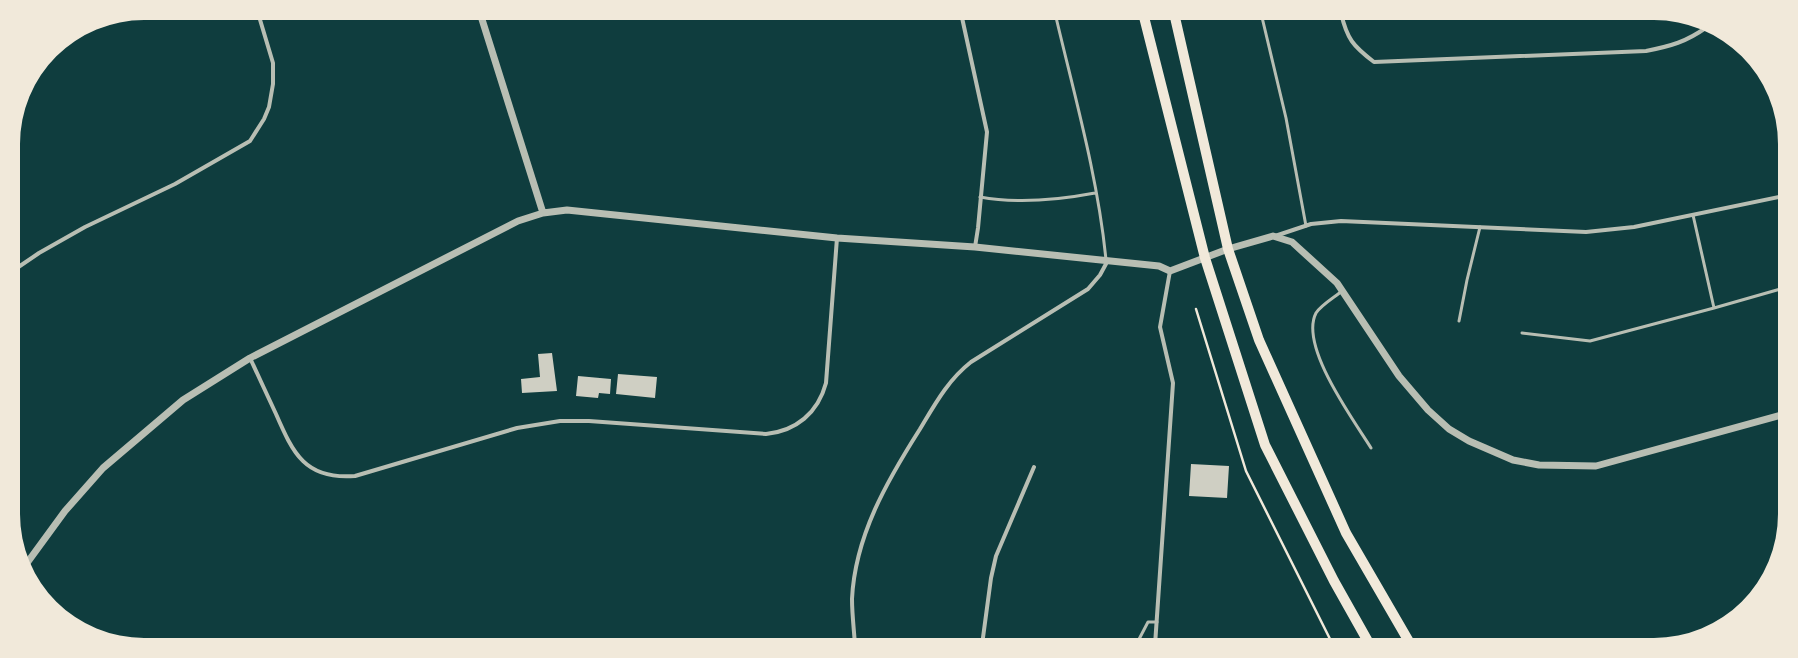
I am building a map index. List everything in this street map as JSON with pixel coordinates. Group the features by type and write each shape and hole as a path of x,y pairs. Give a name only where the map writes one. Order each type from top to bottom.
{"main road":[{"path":"1145,20 1205,258 1265,445 1334,581 1366,638"},
{"path":"1175,20 1228,249 1259,340 1346,533 1407,638"}],"street":[{"path":"20,266 85,227 175,184 250,141 264,119 269,107 273,84 273,63 260,20"},
{"path":"482,20 543,213"},
{"path":"963,20 987,132 975,247"},
{"path":"1342,20 1344,28 1355,48 1374,62 1646,51 1689,40 1702,30"},
{"path":"29,560 65,511 103,468 182,400 250,358 518,221 543,213 568,210 837,238 975,247 1107,262 1159,266 1170,271 1228,249 1306,226 1341,221 1586,232 1634,227 1778,197"},
{"path":"1273,236 1292,242 1337,283 1399,376 1428,410 1449,429 1469,441 1513,460 1539,466 1596,466 1778,416"},
{"path":"250,358 290,447 306,463 316,469 335,476 355,476 517,428 560,421 589,420 766,434 774,433 791,428 806,418 813,410 823,393 826,383 837,238"},
{"path":"855,638 852,601 853,586 858,556 867,528 892,472 942,392 956,375 971,362 1088,289 1100,275 1107,262"},
{"path":"1156,638 1173,383 1160,327 1170,271"},
{"path":"983,638 991,578 996,556 1034,466"}],"lane":[{"path":"1057,20 1095,193 1107,262"},
{"path":"1264,20 1286,118 1306,226"},
{"path":"980,197 994,200 1056,200 1095,193"},
{"path":"1693,214 1714,308"},
{"path":"1459,321 1480,227"},
{"path":"1522,333 1590,341 1778,290"},
{"path":"1342,291 1317,311 1312,324 1313,342 1322,366 1371,448"},
{"path":"1140,638 1148,622 1157,622"}],"path":[{"path":"1196,309 1246,471 1330,638"}],"building":[{"path":"552,353 557,391 522,393 521,379 540,377 538,354"},
{"path":"618,374 657,377 655,398 616,394"},
{"path":"578,376 611,379 610,394 599,393 598,398 576,396"},
{"path":"1191,464 1229,466 1227,498 1189,496"}]}
